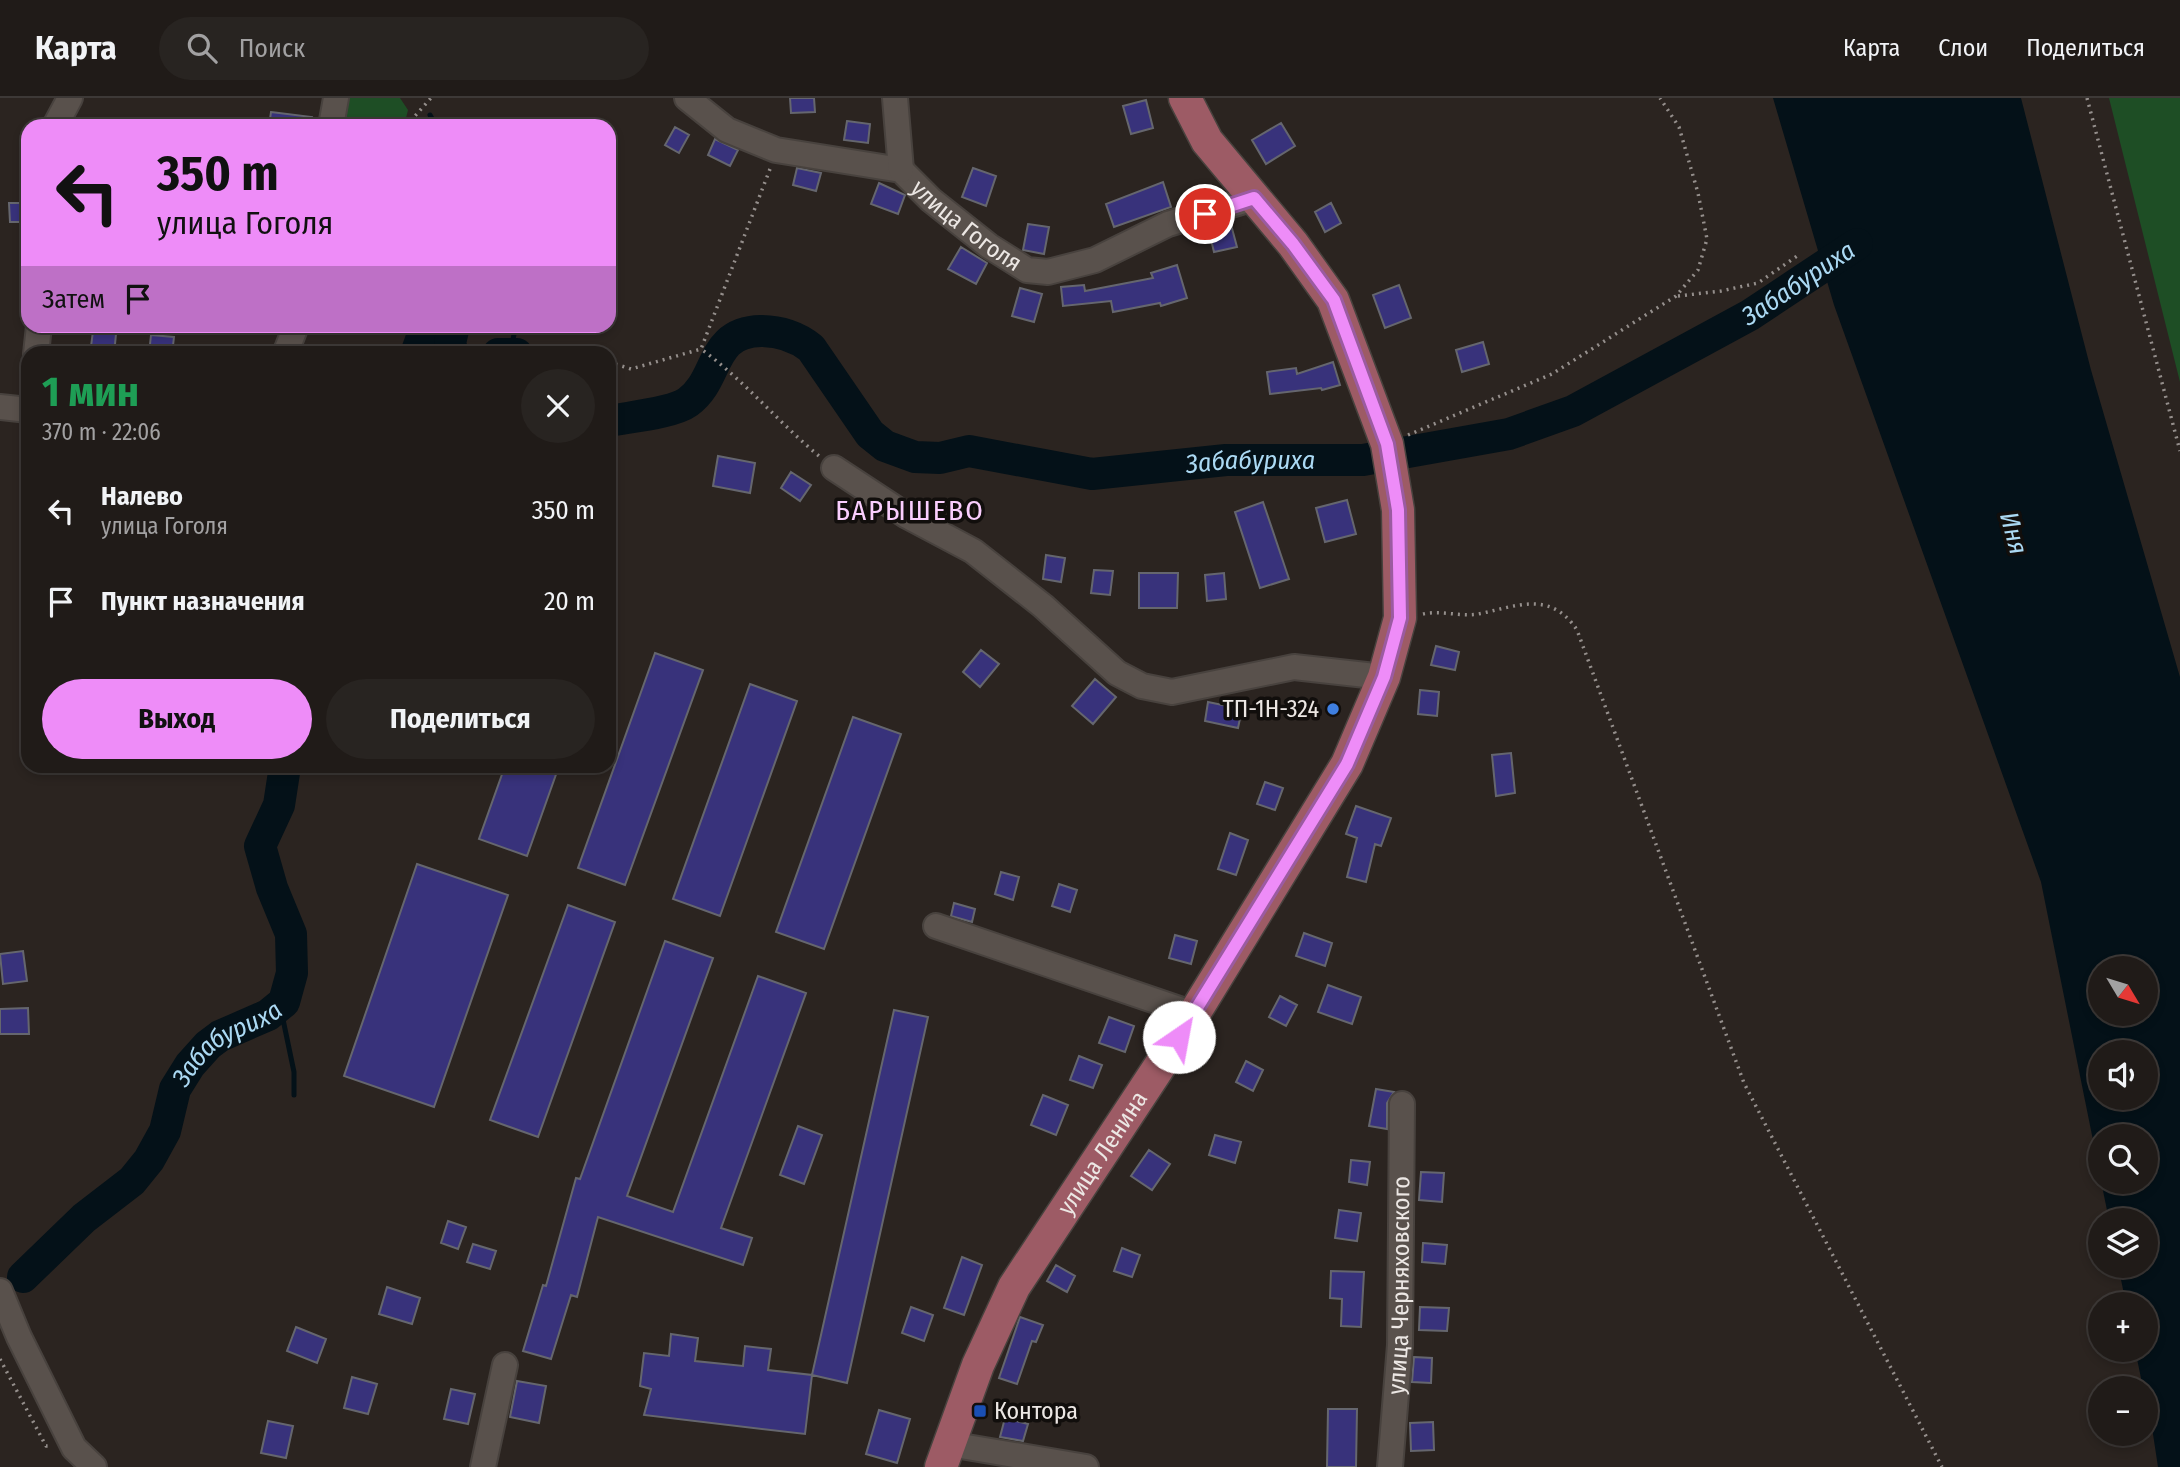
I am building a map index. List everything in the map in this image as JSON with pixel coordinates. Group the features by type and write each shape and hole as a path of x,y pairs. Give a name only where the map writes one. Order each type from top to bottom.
{"main road":[{"name":"улица Ленина","path":"942,1461 978,1365 1013,1287 1195,1014 1347,764 1384,677 1400,618 1395,489 1387,444 1334,300 1293,244 1207,141 1185,98"}],"street":[{"path":"59,119 70,98"},
{"path":"332,119 336,98"},
{"name":"улица Гоголя","path":"687,98 727,130 776,150 901,170 932,200 989,246 1027,270 1048,272 1095,260 1168,224 1254,198"},
{"path":"895,98 901,170"},
{"path":"0,408 21,410"},
{"path":"834,468 907,516 974,551 1043,606 1117,673 1142,686 1172,692 1294,667 1384,677"},
{"path":"936,926 1195,1014"},
{"name":"улица Черняховского","path":"1390,1467 1401,1345 1402,1104"},
{"path":"0,1291 19,1337 74,1448 94,1467"},
{"path":"483,1467 505,1365"},
{"path":"942,1461 1086,1467"}],"path":[{"path":"412,119 431,98"},
{"path":"1387,444 1552,374 1676,296 1698,270 1707,239 1698,193 1679,127 1660,98"},
{"path":"2087,98 2180,450"},
{"path":"701,349 776,150"},
{"path":"1676,296 1721,291 1758,283 1800,254"},
{"path":"616,364 631,369 701,349"},
{"path":"701,349 752,388 779,422 834,468"},
{"path":"1400,618 1435,612 1476,614 1514,603 1547,605 1569,618 1577,630 1744,1083 1942,1467"}],"green space":[{"path":"332,98 400,98 408,110 406,119 342,119"},
{"path":"2109,98 2180,98 2180,382"}],"water":[{"name":"Иня","path":"1773,98 2021,98 2091,370 2180,677 2180,1467 2158,1467 2155,1446 2158,1446 2158,1376 2141,1376 2138,1362 2158,1362 2158,1292 2124,1292 2121,1278 2158,1278 2158,1208 2107,1208 2104,1194 2158,1194 2158,1124 2090,1124 2041,882 1834,305"}],"building":[{"path":"790,98 814,98 815,112 791,113"},
{"path":"1146,100 1153,128 1131,134 1123,106"},
{"path":"271,112 312,117 312,119 270,119"},
{"path":"847,121 870,124 868,143 844,140"},
{"path":"1281,123 1295,146 1266,164 1252,140"},
{"path":"675,127 689,135 679,153 665,145"},
{"path":"715,139 738,150 730,166 708,155"},
{"path":"797,168 821,173 816,191 793,185"},
{"path":"973,168 996,176 986,206 962,197"},
{"path":"1163,182 1171,207 1114,227 1106,204"},
{"path":"879,183 905,195 898,214 871,204"},
{"path":"9,203 21,203 21,222 10,222"},
{"path":"1331,203 1341,223 1325,232 1315,212"},
{"path":"1230,221 1237,247 1214,252 1208,227"},
{"path":"1028,224 1049,227 1044,254 1023,250"},
{"path":"961,247 987,263 976,284 948,269"},
{"path":"1177,265 1187,298 1161,306 1160,303 1113,312 1111,301 1063,306 1061,287 1084,285 1085,291 1153,278 1151,273"},
{"path":"1399,285 1411,318 1385,328 1373,295"},
{"path":"1020,288 1042,294 1034,322 1012,316"},
{"path":"93,333 116,334 115,346 91,346"},
{"path":"151,335 174,337 173,346 150,346"},
{"path":"1483,342 1489,364 1462,372 1456,350"},
{"path":"1333,362 1340,385 1322,390 1270,394 1267,372 1296,368 1297,374"},
{"path":"718,456 755,463 750,493 713,486"},
{"path":"791,472 811,485 800,501 781,488"},
{"path":"1347,500 1356,534 1325,542 1316,508"},
{"path":"1263,502 1289,579 1260,588 1235,512"},
{"path":"1046,555 1065,558 1061,582 1043,579"},
{"path":"1094,570 1113,571 1110,595 1091,593"},
{"path":"1139,573 1178,573 1177,608 1139,608"},
{"path":"1224,573 1226,599 1207,601 1205,575"},
{"path":"1436,646 1459,652 1455,670 1431,665"},
{"path":"981,650 999,664 980,687 963,672"},
{"path":"655,653 703,670 625,885 578,868 612,773 616,773 616,762"},
{"path":"1095,679 1116,697 1093,724 1072,706"},
{"path":"750,684 797,701 720,916 673,899"},
{"path":"1420,690 1439,692 1437,716 1418,714"},
{"path":"1208,702 1242,709 1238,728 1205,721"},
{"path":"853,717 901,734 824,949 776,932"},
{"path":"1511,753 1515,793 1496,796 1492,755"},
{"path":"503,773 557,773 527,856 479,839"},
{"path":"1265,782 1283,788 1275,810 1257,804"},
{"path":"1356,806 1391,818 1381,846 1375,844 1366,882 1347,877 1357,838 1346,834"},
{"path":"1230,833 1248,840 1236,875 1218,869"},
{"path":"417,864 508,895 434,1107 344,1076"},
{"path":"1001,872 1019,877 1013,900 995,894"},
{"path":"1059,884 1077,890 1070,912 1052,906"},
{"path":"954,903 975,909 972,922 951,916"},
{"path":"568,905 615,922 538,1137 490,1120"},
{"path":"1304,933 1332,943 1325,966 1296,956"},
{"path":"1175,935 1197,941 1191,964 1169,958"},
{"path":"665,941 713,958 627,1196 673,1212 758,976 806,993 721,1228 752,1238 743,1265 598,1217 577,1297 571,1295 551,1359 523,1351 543,1285 546,1286 576,1178 580,1179"},
{"path":"23,951 27,981 3,984 0,954"},
{"path":"1328,985 1361,997 1352,1024 1318,1012"},
{"path":"1280,996 1297,1005 1286,1026 1269,1017"},
{"path":"28,1008 29,1034 0,1034 0,1009"},
{"path":"894,1010 928,1017 847,1383 812,1375"},
{"path":"1109,1017 1134,1026 1125,1052 1099,1043"},
{"path":"1079,1056 1102,1065 1093,1088 1070,1080"},
{"path":"1246,1061 1263,1070 1253,1091 1236,1082"},
{"path":"1376,1089 1394,1092 1387,1103 1387,1129 1369,1126"},
{"path":"1043,1095 1068,1105 1056,1135 1031,1125"},
{"path":"798,1126 822,1135 804,1184 780,1175"},
{"path":"1215,1135 1241,1142 1235,1163 1209,1155"},
{"path":"1149,1150 1170,1164 1152,1190 1131,1176"},
{"path":"1351,1160 1370,1162 1367,1185 1349,1182"},
{"path":"1421,1172 1444,1173 1442,1202 1419,1200"},
{"path":"1339,1210 1361,1213 1357,1241 1335,1238"},
{"path":"448,1221 466,1227 458,1249 441,1243"},
{"path":"1423,1243 1447,1245 1445,1264 1422,1262"},
{"path":"473,1244 496,1251 490,1269 467,1262"},
{"path":"1122,1248 1140,1255 1132,1277 1114,1271"},
{"path":"962,1257 982,1265 964,1315 944,1308"},
{"path":"1056,1265 1075,1276 1067,1292 1047,1281"},
{"path":"1331,1271 1364,1272 1361,1327 1341,1326 1342,1299 1330,1298"},
{"path":"387,1287 420,1298 412,1324 379,1314"},
{"path":"911,1307 933,1315 924,1341 902,1333"},
{"path":"1420,1307 1449,1308 1447,1331 1419,1330"},
{"path":"1020,1317 1043,1325 1036,1342 1032,1341 1017,1384 999,1378"},
{"path":"296,1327 326,1339 317,1363 287,1351"},
{"path":"671,1334 698,1338 695,1361 743,1366 745,1346 771,1349 768,1370 812,1375 805,1434 644,1415 651,1389 640,1386 644,1353 669,1356"},
{"path":"1414,1357 1432,1358 1431,1383 1412,1382"},
{"path":"352,1377 377,1384 368,1414 344,1408"},
{"path":"517,1381 546,1386 539,1423 510,1417"},
{"path":"451,1389 475,1394 468,1424 444,1419"},
{"path":"1328,1409 1357,1409 1356,1467 1327,1467"},
{"path":"879,1410 910,1419 897,1463 866,1454"},
{"path":"1005,1418 1028,1424 1023,1441 1000,1437"},
{"path":"268,1421 293,1426 286,1458 261,1453"},
{"path":"1433,1422 1434,1450 1411,1451 1410,1423"}],"waterway":[{"path":"430,115 432,119"},
{"name":"Забабуриха","path":"616,420 662,412 688,402 706,381 723,348 732,339 744,333 768,331 788,335 811,348 870,434 885,446 915,457 940,458 969,451 1092,474 1226,460 1363,460 1509,434 1573,411 1750,315 1857,244"},
{"name":"Забабуриха","path":"419,346 424,333"},
{"name":"Забабуриха","path":"451,346 452,333"},
{"path":"511,346 514,333"},
{"name":"Забабуриха","path":"23,1277 84,1218 132,1181 149,1160 165,1131 175,1089 190,1065 208,1045 220,1036 268,1015 284,1002 292,973 291,934 272,888 260,846 279,805 284,773"},
{"path":"280,1005 294,1072 294,1095"}],"place":[{"name":"ТП-1Н-324","path":"1333,709"},
{"name":"Контора","path":"980,1411"}],"district":[{"name":"БАРЫШЕВО","path":"910,510"}],"route":[{"path":"1179,1037 1347,764 1384,677 1400,618 1398,510 1387,444 1334,300 1293,244 1254,198 1205,214"}]}
